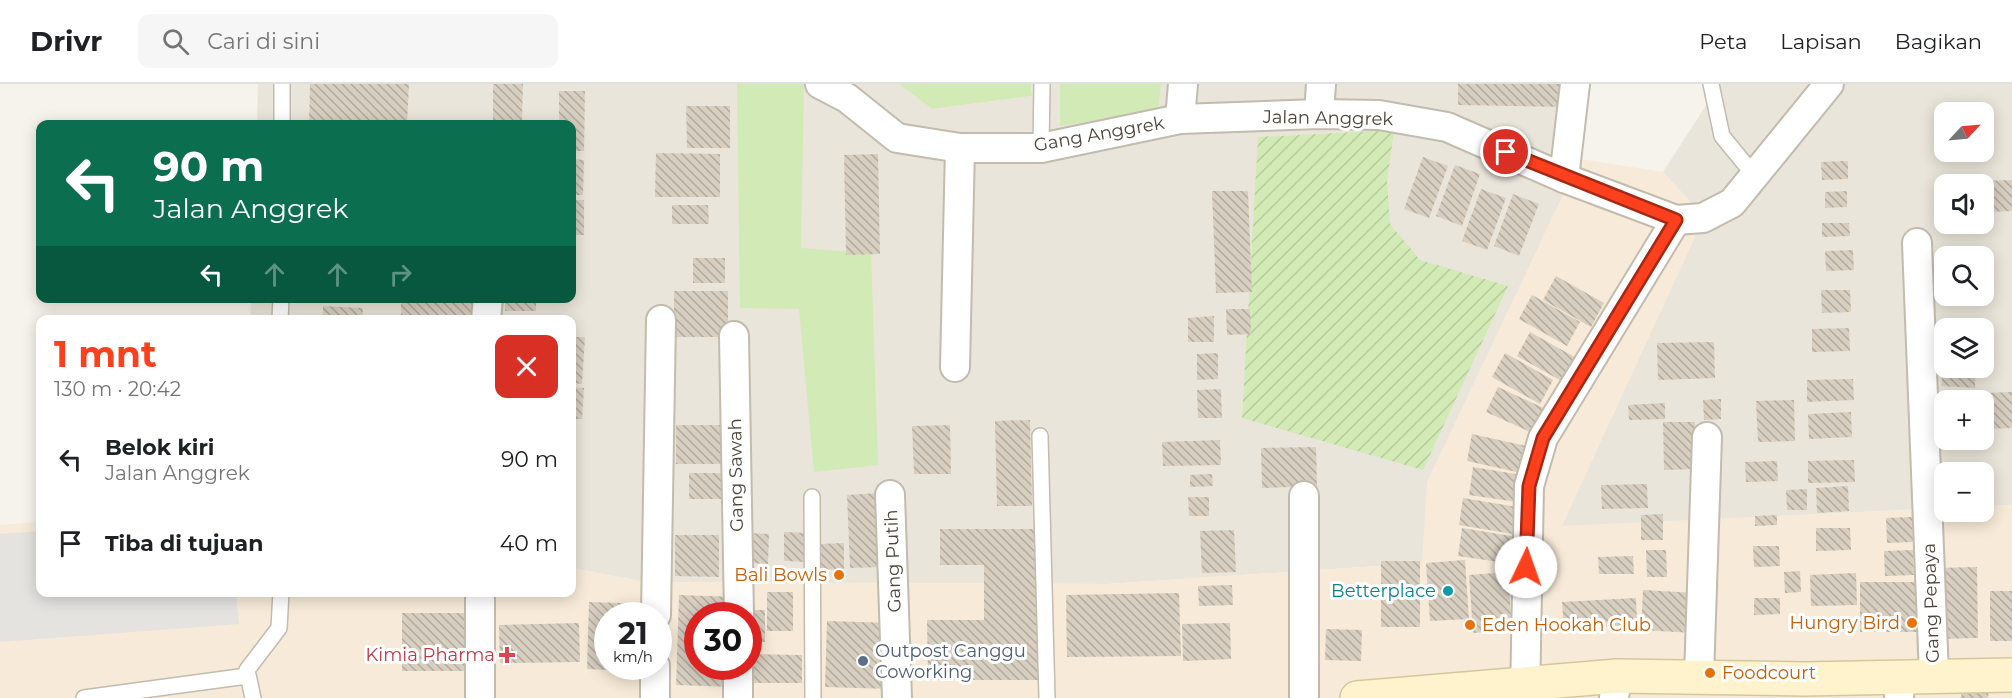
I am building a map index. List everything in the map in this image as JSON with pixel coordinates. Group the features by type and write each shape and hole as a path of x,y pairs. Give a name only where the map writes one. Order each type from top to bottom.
{"street":[{"name":"Gang Anggrek","path":"820,84 847,98 897,138 960,148 1041,148 1180,119"},
{"path":"1180,119 1183,84"},
{"path":"1319,114 1321,84"},
{"path":"1564,178 1575,84"},
{"name":"Jalan Anggrek","path":"1180,119 1319,114 1379,115 1447,127 1564,178 1676,220 1703,218 1732,202 1829,84"},
{"path":"955,367 960,148"},
{"path":"1526,690 1526,567 1529,486 1543,438 1676,220"},
{"name":"Gang Pepaya","path":"1917,243 1934,676"},
{"path":"656,602 661,320"},
{"name":"Gang Sawah","path":"734,336 739,602"},
{"path":"1699,677 1707,437"},
{"name":"Gang Putih","path":"890,495 897,698"},
{"path":"1304,496 1304,698"},
{"path":"480,597 480,698"},
{"path":"1357,698 1616,687 1699,677 1804,679 1900,687 1934,676 2012,675"},
{"path":"655,680 655,698"},
{"path":"738,680 738,698"}],"lane":[{"path":"282,84 282,120"},
{"path":"1041,148 1042,84"},
{"path":"1711,84 1714,110 1722,136 1754,175"},
{"path":"1040,436 1047,698"},
{"path":"812,497 813,698"},
{"path":"253,698 247,676 249,664 279,628 281,597"},
{"path":"84,698 247,676"}],"shaded area":[{"path":"258,84 899,84 932,109 1032,96 1031,84 1580,84 1580,159 1428,482 1422,563 1107,584 646,582 576,569 576,315 250,315 251,303 576,303 576,120 257,120"},
{"path":"1706,84 2012,84 2012,505 1994,506 1994,462 1934,462 1934,508 1561,527 1704,217 1663,172 1707,104"},
{"path":"1580,159 1663,172 1704,217 1562,526 1934,508 1934,522 1994,522 1994,506 2012,505 2012,698 0,698 0,525 36,522 36,597 576,597 576,569 646,582 1107,584 1422,563 1427,482"},
{"path":"36,531 36,597 236,597 239,624 0,642 0,534"}],"green space":[{"path":"737,84 804,84 801,248 871,253 878,465 814,472 799,309 740,308"},
{"path":"899,84 1031,84 1032,96 932,109"},
{"path":"1060,84 1161,84 1158,111 1060,126"},
{"path":"1394,130 1387,181 1390,224 1420,260 1508,286 1423,470 1242,418 1258,137"}],"building":[{"path":"310,84 409,84 407,120 309,120"},
{"path":"493,84 523,84 522,120 493,120"},
{"path":"1458,84 1565,84 1565,107 1458,105"},
{"path":"559,91 585,91 584,151 576,151 576,120 559,120"},
{"path":"686,106 730,106 730,148 687,148"},
{"path":"656,153 720,154 720,197 655,197"},
{"path":"878,154 880,254 846,255 844,155"},
{"path":"1423,157 1448,166 1429,218 1404,209"},
{"path":"576,159 584,160 583,195 576,195"},
{"path":"1848,161 1848,179 1822,180 1821,162"},
{"path":"1455,165 1480,174 1462,226 1436,216"},
{"path":"2012,180 2012,211 1994,212 1994,181"},
{"path":"1481,189 1506,198 1487,250 1462,241"},
{"path":"1212,191 1248,191 1252,292 1216,293"},
{"path":"1847,191 1847,207 1825,208 1825,192"},
{"path":"1513,194 1539,204 1519,256 1494,246"},
{"path":"576,200 584,200 584,235 576,235"},
{"path":"672,205 708,205 709,224 672,224"},
{"path":"1822,223 1849,223 1850,236 1822,237"},
{"path":"1853,250 1854,270 1826,271 1825,251"},
{"path":"693,258 725,258 725,283 693,283"},
{"path":"1556,276 1604,303 1591,327 1543,300"},
{"path":"1821,290 1850,290 1851,312 1822,313"},
{"path":"674,291 728,291 728,337 674,337"},
{"path":"1532,295 1580,322 1567,346 1519,319"},
{"path":"401,303 475,303 475,315 401,315"},
{"path":"505,303 536,303 536,311 505,311"},
{"path":"323,306 363,308 362,315 323,315"},
{"path":"1226,309 1250,309 1251,334 1227,335"},
{"path":"1214,316 1214,342 1188,342 1188,318"},
{"path":"1849,328 1850,351 1812,352 1812,329"},
{"path":"1530,332 1578,359 1565,383 1517,356"},
{"path":"576,337 585,337 582,384 576,383"},
{"path":"1714,342 1715,378 1658,380 1657,343"},
{"path":"1218,353 1218,379 1197,380 1197,354"},
{"path":"1505,353 1553,380 1540,404 1492,377"},
{"path":"1942,378 1976,378 1975,388 1941,386"},
{"path":"1853,379 1854,400 1807,402 1807,380"},
{"path":"576,387 584,388 582,419 576,419"},
{"path":"1498,387 1548,410 1537,435 1486,412"},
{"path":"1221,389 1222,418 1198,418 1197,390"},
{"path":"2012,392 2012,428 1994,429 1994,393"},
{"path":"1721,399 1721,419 1704,420 1703,400"},
{"path":"1794,400 1795,441 1758,442 1756,401"},
{"path":"1665,403 1665,419 1629,420 1628,405"},
{"path":"1851,412 1852,437 1809,439 1808,414"},
{"path":"1030,420 1032,506 997,506 995,421"},
{"path":"1663,422 1695,422 1696,469 1664,470"},
{"path":"676,425 723,425 724,464 676,464"},
{"path":"950,425 951,474 914,474 912,426"},
{"path":"1472,434 1526,446 1521,473 1467,461"},
{"path":"1220,440 1221,465 1163,466 1162,442"},
{"path":"1316,447 1317,486 1262,488 1261,448"},
{"path":"1854,460 1855,482 1808,483 1808,461"},
{"path":"1777,461 1778,481 1746,482 1745,462"},
{"path":"1473,467 1528,476 1524,503 1469,495"},
{"path":"689,473 721,473 721,499 689,499"},
{"path":"1212,474 1213,486 1190,487 1190,475"},
{"path":"1647,484 1648,508 1602,509 1601,485"},
{"path":"1848,486 1849,511 1817,513 1816,488"},
{"path":"1807,489 1807,510 1787,510 1786,490"},
{"path":"878,493 882,567 850,568 847,495"},
{"path":"1188,497 1209,497 1209,516 1189,516"},
{"path":"1463,498 1517,507 1513,534 1459,525"},
{"path":"1663,514 1663,540 1641,540 1641,515"},
{"path":"1777,515 1777,525 1755,526 1755,516"},
{"path":"1912,517 1913,542 1887,543 1886,518"},
{"path":"1462,528 1517,537 1513,564 1458,556"},
{"path":"1816,528 1850,528 1851,550 1816,551"},
{"path":"940,529 1040,529 1041,680 928,680 927,620 984,620 984,565 940,565"},
{"path":"1234,530 1236,572 1202,573 1200,531"},
{"path":"784,532 806,533 806,562 784,561"},
{"path":"750,533 769,534 768,564 749,563"},
{"path":"675,535 719,535 719,577 675,576"},
{"path":"844,543 844,569 821,570 820,544"},
{"path":"1753,546 1779,546 1780,566 1754,567"},
{"path":"1646,550 1666,550 1667,577 1647,577"},
{"path":"1913,550 1914,575 1885,576 1884,551"},
{"path":"1633,556 1634,574 1599,574 1598,557"},
{"name":"Betterplace","path":"1465,560 1469,619 1430,621 1426,563"},
{"path":"1381,561 1420,561 1420,627 1381,627"},
{"path":"1977,567 1978,638 1937,639 1935,568"},
{"path":"1800,571 1801,592 1785,593 1784,572"},
{"path":"1508,572 1512,630 1473,633 1469,575"},
{"path":"1856,573 1857,605 1811,606 1810,575"},
{"path":"1860,582 1922,582 1922,632 1860,632"},
{"path":"1232,585 1233,605 1199,606 1198,586"},
{"path":"1643,590 1696,593 1694,633 1641,630"},
{"path":"1990,591 2012,591 2012,641 1990,641"},
{"path":"767,592 793,592 793,631 767,631"},
{"path":"1179,593 1181,656 1067,657 1066,595"},
{"path":"679,595 736,597 736,602 684,602 684,680 733,680 733,687 676,685"},
{"path":"1636,598 1637,625 1564,629 1562,602"},
{"path":"1754,598 1780,598 1780,614 1754,615"},
{"path":"589,602 594,602 594,669 587,669"},
{"path":"762,610 765,610 765,642 762,642"},
{"path":"402,613 475,613 475,671 402,671"},
{"path":"827,621 892,623 890,689 825,687"},
{"path":"579,623 580,662 500,663 499,625"},
{"path":"1230,623 1231,659 1183,661 1182,624"},
{"path":"1326,629 1362,630 1361,661 1325,660"},
{"path":"762,654 802,655 802,683 743,683 744,680 762,680"},
{"path":"1963,681 1990,684 1988,698 1961,698"}],"place":[{"name":"Bali Bowls","path":"839,575"},
{"name":"Betterplace","path":"1448,591"},
{"name":"Hungry Bird","path":"1912,623"},
{"name":"Eden Hookah Club","path":"1470,625"},
{"name":"Kimia Pharma","path":"507,655"},
{"name":"Outpost Canggu Coworking","path":"863,661"},
{"name":"Foodcourt","path":"1710,673"}],"route":[{"path":"1506,152 1564,178 1676,220 1601,344 1568,393 1543,438 1529,486 1526,567"}]}
